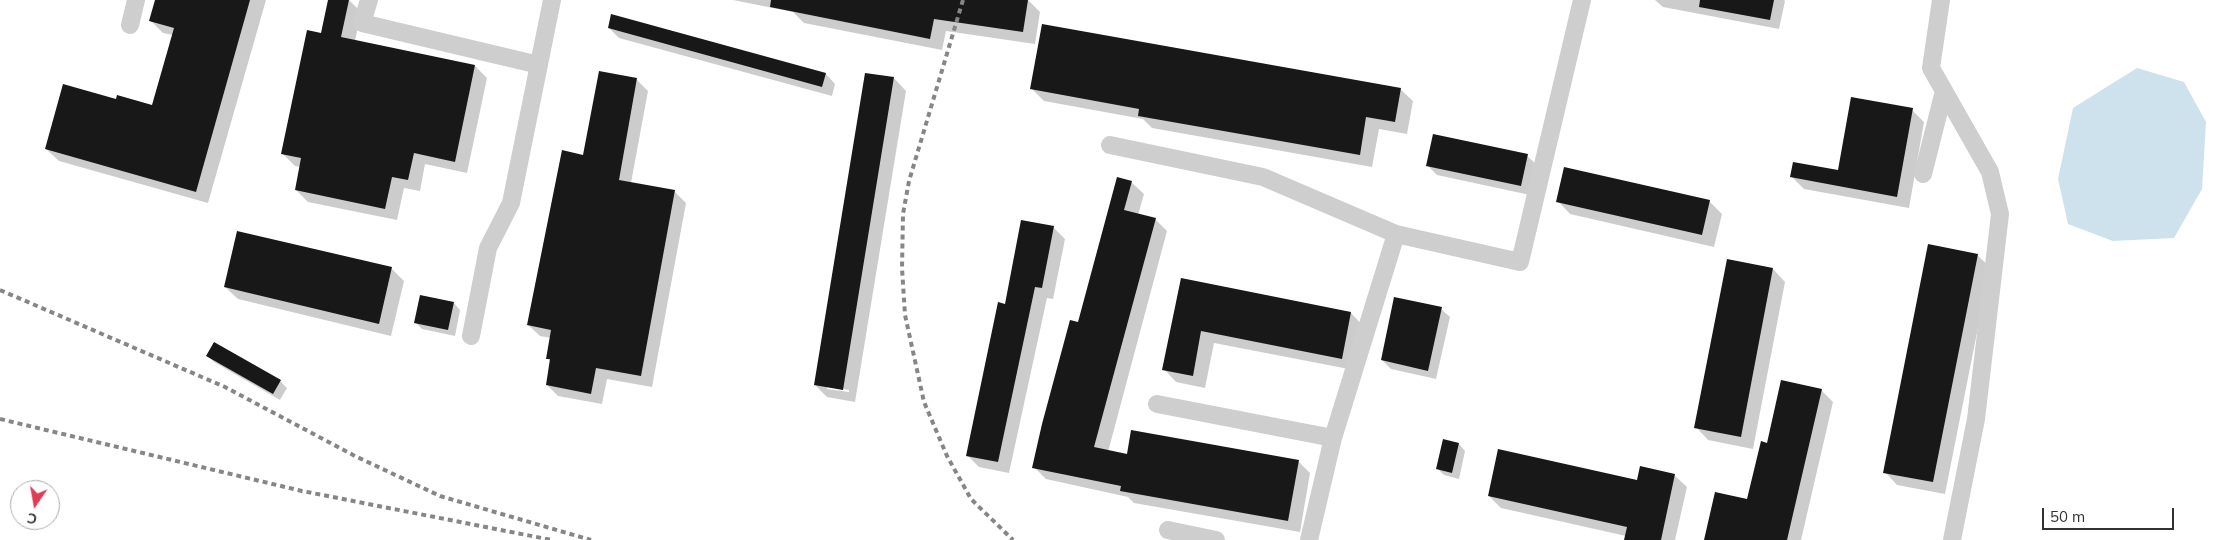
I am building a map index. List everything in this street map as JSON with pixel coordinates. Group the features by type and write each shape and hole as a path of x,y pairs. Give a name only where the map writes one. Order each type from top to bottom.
{"street":[{"path":"130,25 136,0"},
{"path":"368,0 362,23 539,65"},
{"path":"471,336 488,248 511,203 552,0"},
{"path":"1110,146 1262,177 1396,234 1520,262 1582,0"},
{"path":"1941,0 1931,68 1990,172 2000,214 1976,419 1952,540"},
{"path":"1923,174 1944,91"},
{"path":"1309,540 1333,438 1396,234"},
{"path":"1157,404 1333,438"},
{"path":"1168,530 1216,540"}],"water":[{"path":"2137,68 2184,82 2206,122 2202,189 2174,238 2113,241 2068,224 2058,179 2073,108"}],"building":[{"path":"155,0 250,0 196,192 45,149 63,84 116,99 117,95 152,105 174,28 149,21"},
{"path":"328,0 349,0 341,37 475,65 455,162 414,153 408,180 392,177 385,209 295,190 301,158 281,154 307,30 321,33"},
{"path":"771,0 1028,0 1023,32 934,19 930,39 770,7"},
{"path":"1700,0 1774,0 1770,20 1699,7"},
{"path":"611,14 826,73 822,87 608,28"},
{"path":"1042,24 1401,88 1395,122 1366,117 1360,155 1138,116 1139,109 1030,89"},
{"path":"599,71 637,78 619,180 675,190 641,376 596,368 591,394 546,385 550,359 546,359 551,330 527,325 562,150 583,155"},
{"path":"865,73 894,77 843,390 814,385"},
{"path":"1851,97 1913,108 1897,197 1790,177 1793,162 1838,170"},
{"path":"1433,134 1528,154 1521,186 1426,166"},
{"path":"1564,167 1710,200 1702,235 1556,202"},
{"path":"1117,177 1132,181 1124,210 1156,218 1094,447 1127,454 1131,430 1299,460 1288,521 1120,491 1121,486 1032,468 1070,320 1078,322"},
{"path":"1021,220 1054,226 1042,288 1035,287 998,462 966,456 998,302 1005,304"},
{"path":"237,231 392,267 379,324 224,287"},
{"path":"1928,244 1978,254 1933,482 1883,473"},
{"path":"1727,259 1773,268 1741,437 1694,428"},
{"path":"1181,278 1351,312 1342,359 1201,331 1193,376 1162,370"},
{"path":"420,295 454,302 448,330 414,323"},
{"path":"1394,297 1442,307 1428,371 1381,360"},
{"path":"214,342 281,380 273,394 206,356"},
{"path":"1781,380 1822,389 1787,540 1704,540 1715,492 1747,499 1761,441 1767,443"},
{"path":"1443,439 1459,443 1452,473 1436,469"},
{"path":"1498,449 1637,480 1640,466 1675,474 1661,540 1624,540 1627,527 1488,496"}],"railway":[{"path":"963,0 909,181 903,214 902,268 905,315 924,402 947,456 971,499 1013,540"},
{"path":"0,290 225,387 355,456 440,496 591,540"},
{"path":"0,419 302,491 552,540"}]}
